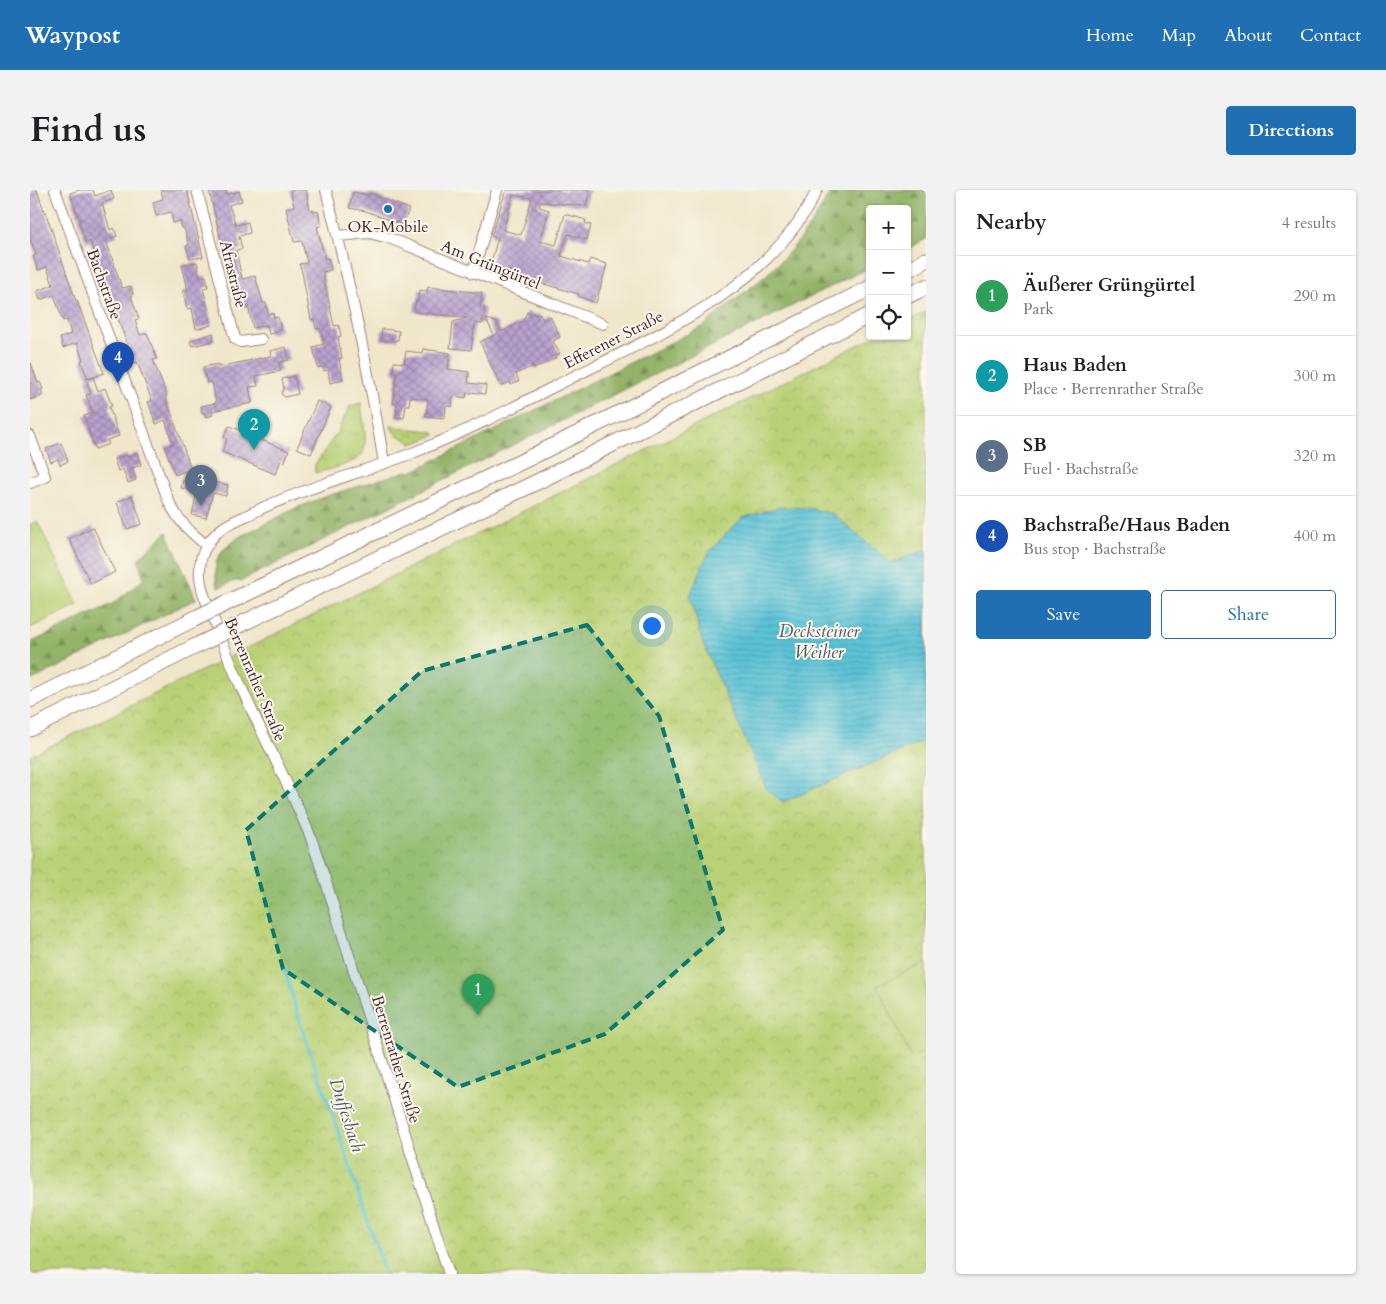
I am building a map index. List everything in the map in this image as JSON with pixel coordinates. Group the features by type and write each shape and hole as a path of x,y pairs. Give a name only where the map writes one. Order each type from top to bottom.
{"highway":[{"path":"911,268 926,260"},
{"path":"909,295 926,287"},
{"path":"30,700 527,459 866,290"},
{"path":"30,729 241,624 540,481 866,317"}],"street":[{"name":"Bachstraße","path":"55,190 169,502 182,524 207,546"},
{"name":"Afrastraße","path":"198,190 235,339 241,342 260,339"},
{"path":"326,190 338,236 376,413 384,463"},
{"path":"473,273 496,190"},
{"name":"Efferener Straße","path":"384,463 470,429 638,344 731,290 770,257 784,241 817,190"},
{"name":"Am Grüngürtel","path":"338,236 370,233 379,235 603,324"},
{"path":"30,436 45,477 30,483"},
{"name":"Berrenrather Straße","path":"384,463 311,487 224,527 207,546 203,553 200,569 202,586 229,662 312,842 449,1274"}],"highlighted area":[{"path":"587,625 659,716 723,930 605,1034 458,1087 283,969 246,830 422,671"}],"green space":[{"path":"831,190 926,190 926,239 911,247 911,205 866,205 866,269 241,581 234,581 218,588 216,562 222,551 239,537 296,508 324,497 407,471 411,472 704,326 774,268 793,248"},
{"path":"926,312 926,1274 30,1274 30,756 868,340 911,340 911,319"},
{"path":"361,403 365,437 362,454 359,458 348,464 315,473 315,465 338,431 350,406"},
{"path":"391,426 434,432 435,435 412,444 397,435"},
{"path":"37,521 78,605 30,628 30,525"},
{"path":"167,532 196,599 30,681 30,643 114,603 144,579 138,559"},
{"path":"926,963 926,1051 911,1057 877,985"}],"water":[{"name":"Decksteiner Weiher","path":"779,507 808,508 833,514 891,563 926,550 926,740 783,802 767,790 702,641 690,595 708,554 742,518"}],"building":[{"path":"30,190 37,190 76,301 104,373 88,379 77,343 63,348 60,338 71,334 67,320 63,321 54,295 40,300 37,291 53,285 47,267 38,270 33,256 36,255 30,238"},
{"path":"79,190 93,190 95,196 111,190 114,199 102,203 110,230 114,228 117,236 106,240 122,288 131,286 133,295 131,296 139,319 135,320 140,335 147,333 157,359 153,360 191,469 175,475 165,447 173,444 165,420 156,424 148,402 152,401 137,362 134,363 90,241 86,243 70,193"},
{"path":"161,190 187,190 203,257 190,259 186,246 189,245 184,228 182,228 180,221 173,223 171,212 156,216 153,202 163,199"},
{"path":"209,190 226,190 227,194 239,191 242,201 229,205 236,225 248,222 250,233 239,236 242,249 236,250 242,279 255,276 263,303 266,303 268,314 273,313 274,318 278,317 281,330 278,332 269,334 267,325 253,328 248,306 243,307 241,294 237,295 230,265 227,265"},
{"path":"290,190 306,190 310,210 318,211 321,226 317,227 325,259 328,258 331,270 323,272 323,274 334,326 339,325 341,336 338,337 342,358 339,359 343,380 330,383 328,370 324,371 323,367 318,368 313,347 324,344 320,328 316,329 314,319 311,320 299,264 307,263 302,241 294,242 286,208 294,206"},
{"path":"506,190 590,190 586,206 540,202 539,207 549,210 540,241 556,245 565,214 586,220 585,223 591,225 587,240 568,234 561,256 588,264 590,259 607,264 596,303 578,296 579,294 519,277 514,272 490,265 498,238 491,236","holes":["513,195 532,198 521,235 503,230"]},
{"path":"353,192 369,195 369,193 409,209 403,225 366,211 349,208"},
{"path":"197,262 200,277 206,276 208,287 203,288 212,325 196,329 192,308 187,309 183,291 188,290 182,265"},
{"path":"428,287 482,293 480,307 485,308 482,324 475,323 471,350 450,348 453,322 467,318 414,312 419,290 427,291"},
{"path":"527,312 537,315 540,313 543,320 550,316 560,337 553,341 560,354 534,369 533,366 516,374 519,381 511,385 510,382 501,386 480,342 494,335 486,319 496,322 501,332 523,321"},
{"path":"382,329 399,331 398,340 381,340"},
{"path":"213,333 214,341 192,346 190,341"},
{"path":"286,347 289,360 279,363 281,371 256,376 258,386 249,387 252,403 212,411 213,415 206,417 205,413 202,413 201,406 216,403 212,382 207,383 203,367 218,364 218,367 271,356 270,351"},
{"path":"423,349 450,353 448,369 469,372 468,383 486,385 485,394 471,392 471,394 467,393 466,398 453,396 452,407 446,406 445,418 426,416 428,399 410,397 409,405 406,405 404,418 396,417 397,404 393,403 397,374 393,373 394,362 404,363 406,351 422,353"},
{"path":"30,363 38,383 40,382 43,389 41,390 43,395 30,400"},
{"path":"294,376 298,394 285,397 281,394 284,388 282,379"},
{"path":"93,377 98,391 105,388 112,406 109,407 119,436 107,440 109,444 95,449 84,416 93,413 86,395 91,394 86,379"},
{"path":"317,401 331,407 311,454 297,448"},
{"path":"229,426 289,451 284,463 281,461 275,474 222,452 227,439 224,437"},
{"path":"61,443 68,461 60,465 58,459 51,462 46,449"},
{"path":"137,453 141,465 132,468 136,480 128,483 123,469 118,471 114,459"},
{"path":"183,480 202,484 203,480 228,485 226,496 213,493 206,518 192,515 197,491 181,488"},
{"path":"132,496 142,524 127,529 117,502"},
{"path":"93,527 115,572 91,584 69,539"}],"waterway":[{"name":"Duffesbach","path":"283,964 301,1026 338,1130 385,1274"}],"place":[{"name":"OK-Mobile","path":"388,209"},
{"name":"Bachstraße/Haus Baden","path":"118,383"},
{"name":"Haus Baden","path":"254,450"},
{"name":"SB","path":"201,506"},
{"name":"Äußerer Grüngürtel","path":"478,1015"}]}
